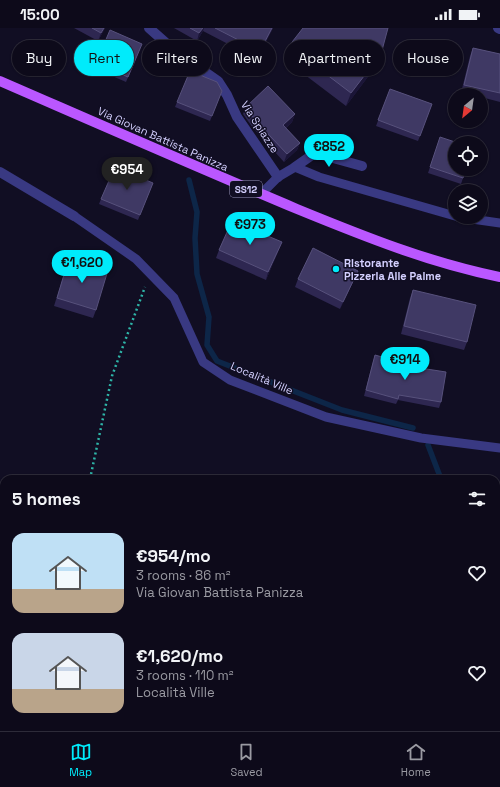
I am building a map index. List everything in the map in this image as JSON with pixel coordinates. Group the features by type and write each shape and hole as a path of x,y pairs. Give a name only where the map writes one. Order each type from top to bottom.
{"main road":[{"name":"Via Giovan Battista Panizza","path":"0,81 261,194 360,235 419,255 500,277"}],"street":[{"name":"Via Spiazze","path":"149,28 175,51 218,81 227,95 237,117 278,177"},
{"path":"295,167 315,153 362,166"},
{"name":"Località Ville","path":"0,172 74,216"}],"lane":[{"path":"261,194 278,177 295,167 319,176 448,215"},
{"name":"Località Ville","path":"74,216 136,259 174,298 203,362 230,380 326,417 421,438 500,448"},
{"path":"488,221 500,223"}],"path":[{"path":"91,475 112,376 150,273"}],"building":[{"path":"92,28 104,28 101,33"},
{"path":"190,28 203,28 199,33"},
{"path":"215,28 272,28 266,40 238,40"},
{"path":"303,28 388,28 385,40 294,40"},
{"path":"110,30 133,40 106,40"},
{"path":"134,40 142,44 134,63"},
{"path":"473,48 500,54 500,93 488,90 488,88 478,88 464,85"},
{"path":"188,76 202,76 217,82 222,91 212,116 177,102"},
{"path":"329,76 364,76 351,93"},
{"path":"268,86 295,114 283,125 300,143 287,154 255,120 246,107"},
{"path":"390,89 432,104 420,136 378,120"},
{"path":"440,137 448,140 448,173 430,167"},
{"path":"115,167 153,183 140,215 101,199"},
{"path":"232,221 282,242 268,272 219,250"},
{"path":"313,248 358,271 343,302 298,279"},
{"path":"69,258 108,270 96,310 57,298"},
{"path":"413,290 476,305 467,342 404,326"},
{"path":"375,355 407,364 407,366 446,372 441,402 399,395 398,399 366,390"}],"waterway":[{"path":"189,180 197,212 195,238 197,274 209,317 207,345 217,361 342,410 413,428"},
{"path":"428,445 439,475"}],"place":[{"name":"Ristorante Pizzeria Alle Palme","path":"336,269"}]}
